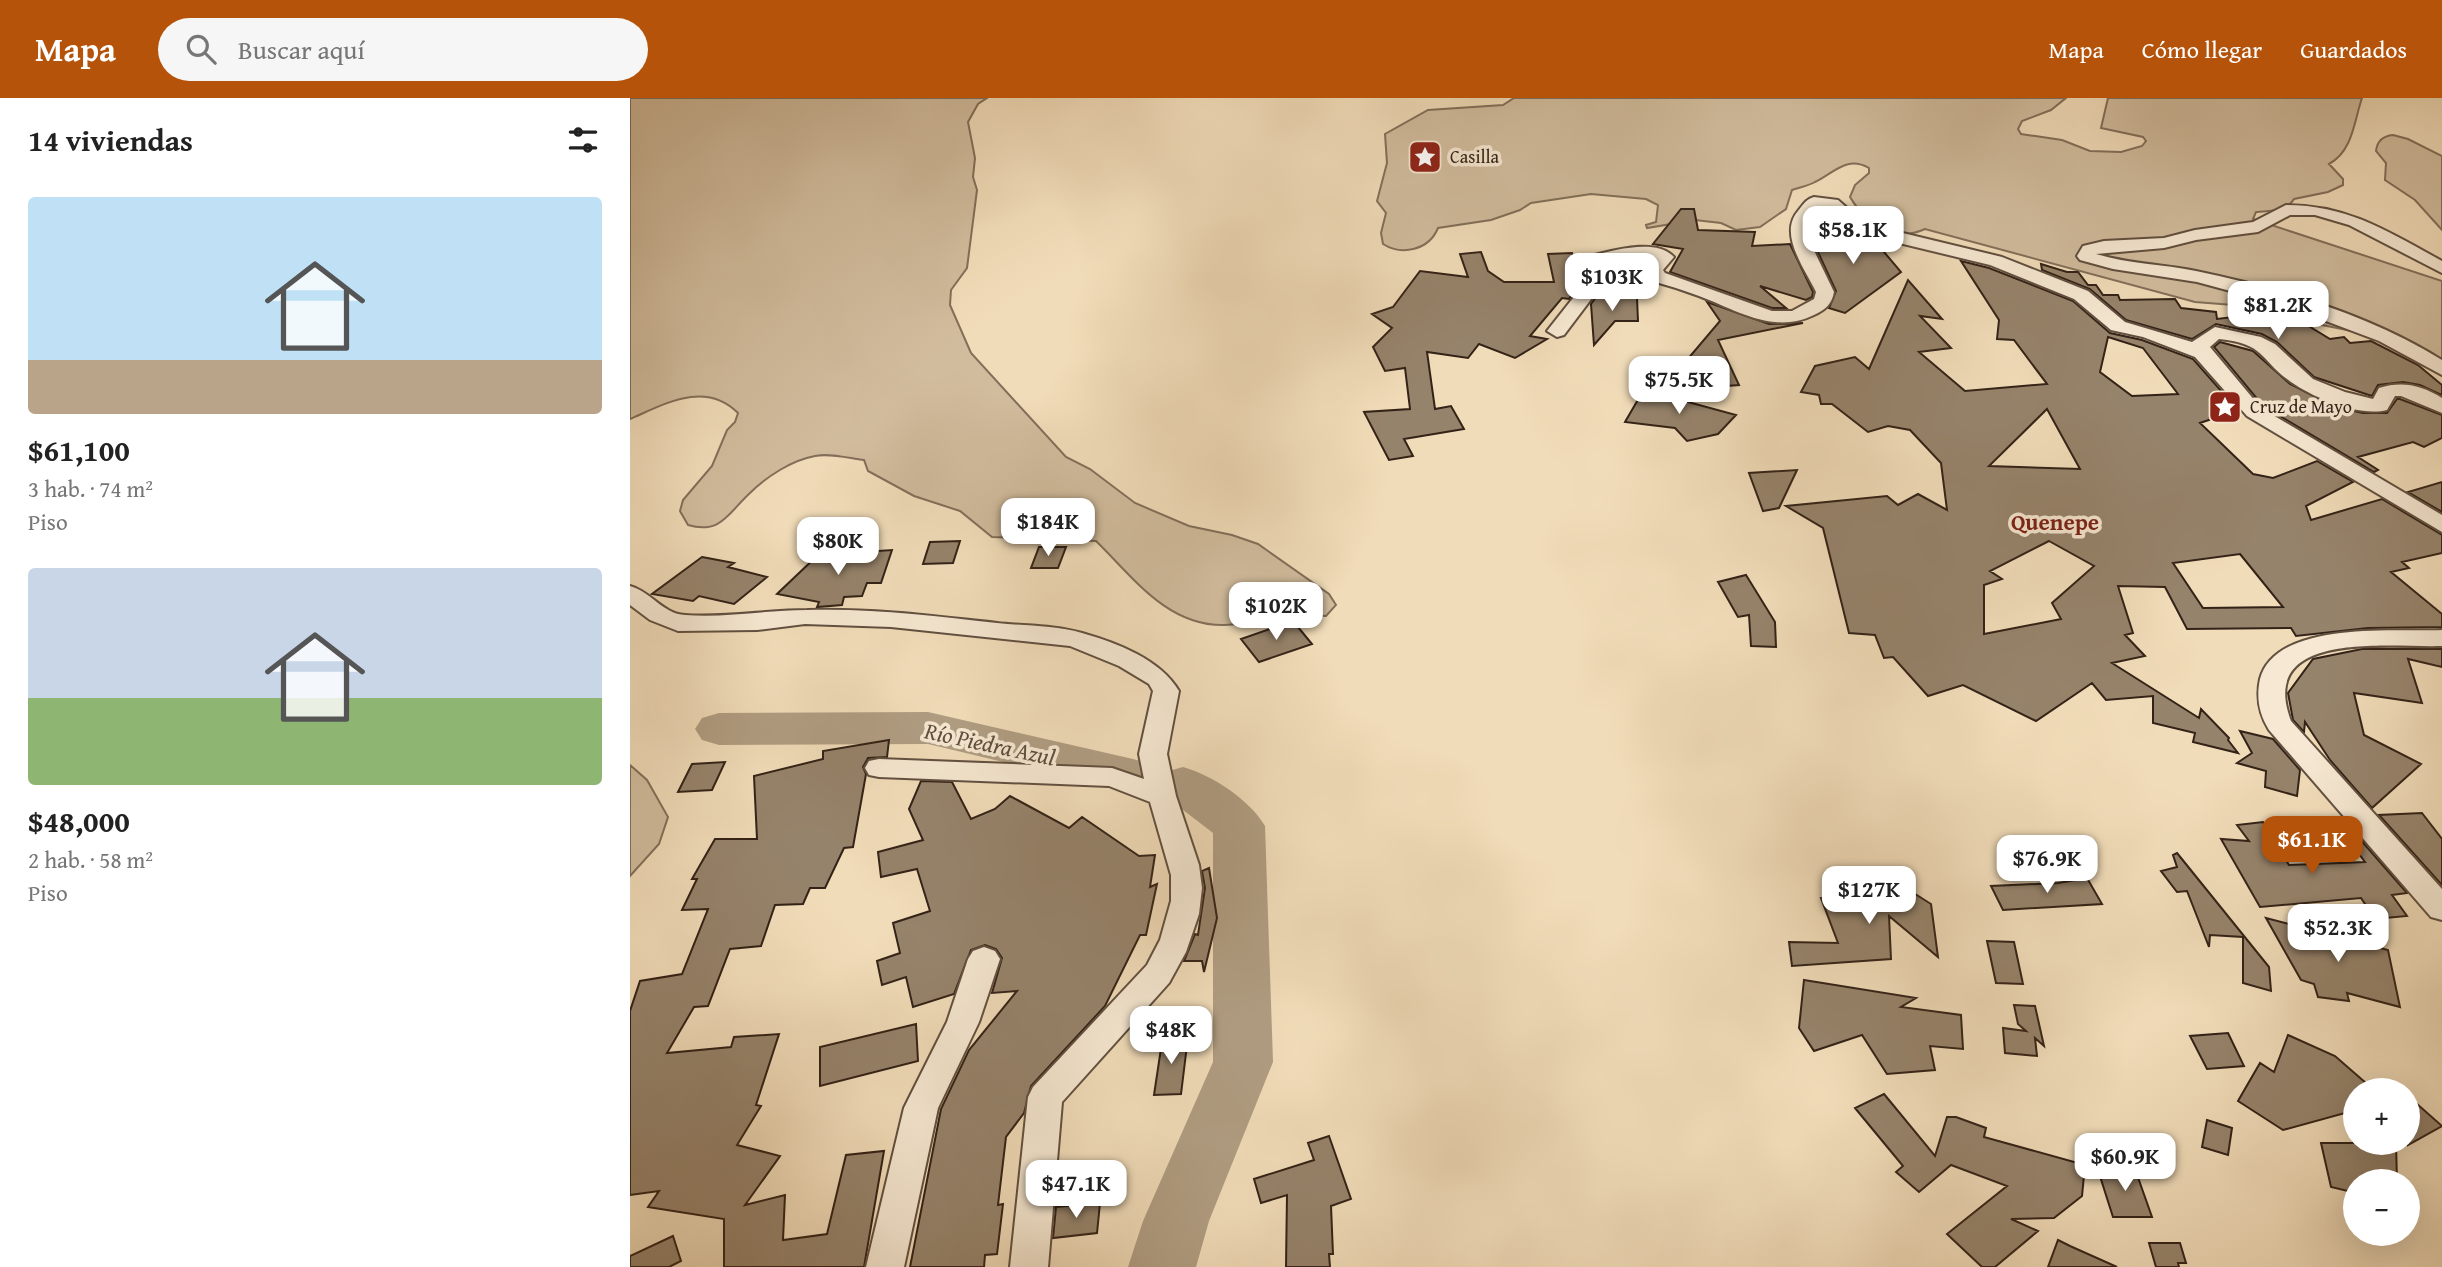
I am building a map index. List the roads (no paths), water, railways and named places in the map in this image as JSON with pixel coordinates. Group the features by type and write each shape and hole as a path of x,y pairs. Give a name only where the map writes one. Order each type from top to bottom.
{"street":[{"path":"1557,331 1586,294 1600,259 1637,254 1657,253 1665,257 1654,270 1658,277 1698,289 1760,316 1770,319 1812,310 1823,301 1825,292 1799,238 1799,220 1814,202 1832,204 1849,219 1875,232 1996,261 2081,295 2118,326 2149,332 2202,353 2254,412 2442,526"},
{"path":"2442,268 2355,221 2316,210 2286,210 2258,228 2195,235 2164,243 2104,246 2089,250 2086,256 2124,267 2195,277 2341,319 2396,341 2442,369"},
{"path":"2202,353 2200,345 2215,334 2252,339 2272,352 2297,378 2355,403 2380,406 2386,392 2399,389 2413,391 2442,407"},
{"path":"630,593 659,615 678,622 757,622 805,617 891,619 1075,639 1128,660 1159,679 1166,691 1153,754 1162,796 1186,877 1180,928 1170,956 1158,974 1045,1097 1029,1267"},
{"path":"2442,638 2337,640 2308,648 2288,657 2274,671 2270,694 2279,724 2442,909"},
{"path":"879,768 1112,778 1162,796"},
{"path":"885,1267 921,1108 962,1022 984,959"}],"waterway":[{"name":"Río Piedra Azul","path":"719,729 928,728 1133,776"},
{"name":"Río Piedra Azul","path":"1162,1267 1176,1221 1243,1062 1239,826 1183,784"}],"place":[{"name":"Casilla","path":"1425,157"},
{"name":"Cruz de Mayo","path":"2225,407"}],"district":[{"name":"Quenepe","path":"2055,522"}]}
